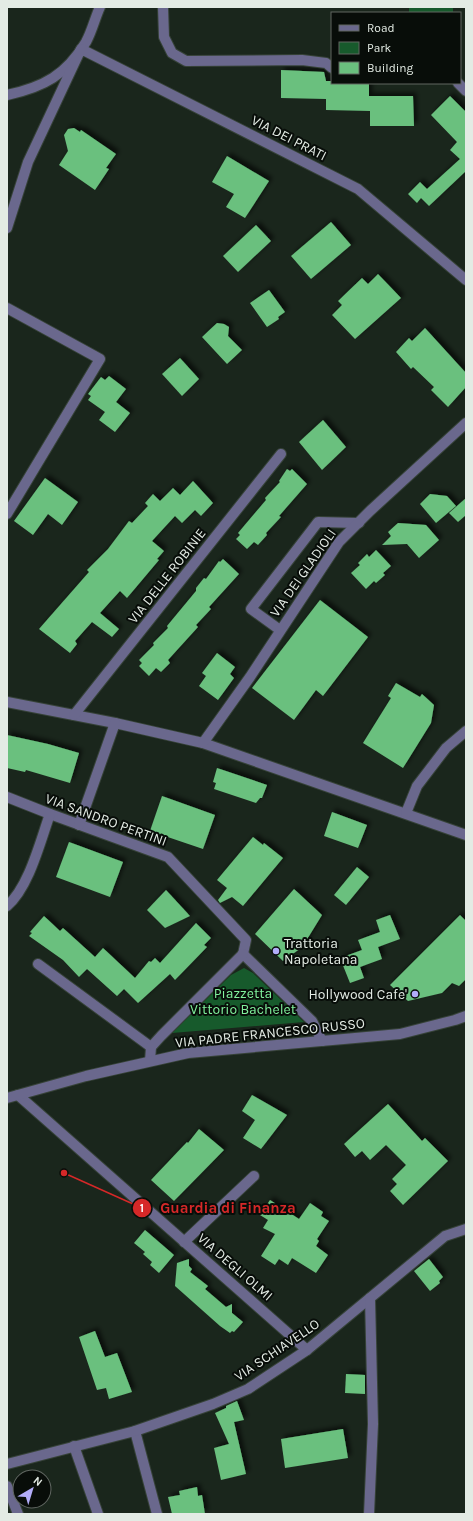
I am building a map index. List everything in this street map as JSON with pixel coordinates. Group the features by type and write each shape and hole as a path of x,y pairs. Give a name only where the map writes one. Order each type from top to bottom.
{"street":[{"path":"7,95 30,90 55,78 71,62 81,49 86,41 100,7"},
{"path":"163,7 164,37 172,53 186,61 302,60 326,64 331,67"},
{"path":"7,228 28,162 81,49"},
{"name":"VIA DEI PRATI","path":"81,49 358,189 466,280"},
{"path":"7,308 100,359 9,508"},
{"name":"VIA DEI GLADIOLI","path":"203,744 339,542 466,423"},
{"name":"VIA DELLE ROBINIE","path":"74,715 281,454"},
{"path":"280,630 251,609 318,522 359,523"},
{"path":"7,702 114,723 203,744 466,834"},
{"path":"79,825 114,723"},
{"path":"406,813 417,786 446,748 466,731"},
{"name":"VIA SANDRO PERTINI","path":"7,797 168,857 246,940 243,954"},
{"path":"7,906 14,900 27,876 50,814"},
{"path":"150,1061 152,1047 160,1036 243,954 312,1021 322,1041"},
{"path":"38,964 152,1047"},
{"name":"VIA PADRE FRANCESCO RUSSO","path":"7,1098 86,1076 188,1053 400,1034 466,1016"},
{"name":"VIA DEGLI OLMI","path":"18,1095 307,1350"},
{"path":"184,1242 254,1176"},
{"name":"VIA SCHIAVELLO","path":"7,1464 135,1431 213,1404 248,1389 307,1350 445,1236 466,1229"},
{"path":"369,1514 373,1424 370,1298"},
{"path":"135,1431 157,1514"},
{"path":"74,1446 98,1514"},
{"path":"7,1486 18,1514"}],"green space":[{"path":"409,7 453,7 453,12 409,12"},
{"name":"Piazzetta Vittorio Bachelet","path":"244,968 253,973 304,1022 172,1033 231,975"}],"building":[{"path":"281,70 324,72 326,81 331,81 331,84 369,84 369,96 413,96 414,126 370,126 370,111 326,110 326,99 281,98"},
{"path":"450,96 466,112 466,171 429,206 421,198 417,203 408,194 420,182 427,189 460,159 450,150 457,142 431,115"},
{"path":"74,128 80,132 81,130 116,154 106,168 109,169 95,190 59,165 68,151 64,135 68,129"},
{"path":"227,156 269,181 245,218 226,207 234,194 212,182"},
{"path":"331,222 351,245 311,279 291,256"},
{"path":"256,225 271,241 238,272 223,256"},
{"path":"378,274 401,298 355,339 332,315 342,305 338,301 362,278 368,284"},
{"path":"269,290 285,312 278,317 279,319 267,327 250,303"},
{"path":"217,323 224,324 229,327 228,336 242,350 227,364 202,337"},
{"path":"425,328 466,373 466,387 448,407 431,390 434,387 413,367 411,369 396,352 409,338 412,341"},
{"path":"180,358 199,379 182,396 162,374"},
{"path":"109,376 126,389 116,402 130,413 115,432 99,420 105,412 88,400 91,396 88,394 101,377 105,380"},
{"path":"323,420 346,447 322,470 299,442"},
{"path":"287,469 290,471 292,469 307,484 279,516 281,517 266,533 267,535 258,545 254,542 247,549 236,539 240,535 238,533 266,500 265,498 280,482 279,481"},
{"path":"45,478 78,502 62,525 48,514 33,535 14,521"},
{"path":"193,481 213,503 201,516 195,510 182,523 175,516 152,541 164,551 157,559 159,560 127,598 120,591 100,613 119,629 112,637 92,622 75,641 77,644 70,653 39,629 89,572 87,570 108,549 129,521 132,523 148,506 145,503 153,494 160,501 173,488 180,495"},
{"path":"430,494 447,496 456,506 436,523 420,504"},
{"path":"466,498 466,515 458,522 449,513"},
{"path":"398,523 426,525 439,540 419,558 407,544 382,545 391,536 388,532"},
{"path":"376,550 391,566 383,573 385,575 376,583 374,581 366,589 351,573 360,565 358,563 367,554 369,557"},
{"path":"223,559 239,574 209,607 211,609 196,625 198,627 168,660 170,663 161,672 156,668 149,676 139,666 142,663 139,660 168,628 167,626 196,591 196,588 204,578 206,579 219,561 220,562"},
{"path":"320,600 368,637 323,696 316,690 294,720 252,688"},
{"path":"217,653 235,667 230,674 234,678 218,700 199,686 206,676 202,673"},
{"path":"396,683 420,697 422,694 434,705 431,723 403,768 363,743 391,698 388,696"},
{"path":"7,735 48,744 79,753 70,783 26,770 25,772 7,768"},
{"path":"217,768 267,785 262,798 260,798 256,803 214,789 216,783 213,782"},
{"path":"162,796 215,815 203,849 150,831"},
{"path":"332,812 367,825 358,848 324,836"},
{"path":"253,837 263,845 264,843 283,858 243,906 232,897 220,903 218,900 227,888 217,880"},
{"path":"69,842 123,862 110,897 56,877"},
{"path":"357,867 369,877 346,905 334,895"},
{"path":"294,889 322,915 306,941 308,943 283,961 255,934"},
{"path":"166,890 190,916 165,928 147,910"},
{"path":"390,915 400,939 378,947 382,959 360,967 364,978 350,983 340,958 362,950 358,940 380,932 376,920"},
{"path":"460,915 466,921 466,979 459,986 452,983 442,993 408,1001 390,985"},
{"path":"44,916 60,931 63,928 95,957 103,948 135,978 149,961 151,962 155,958 160,963 196,923 211,938 204,945 207,947 175,980 170,974 138,1003 124,989 117,996 87,969 79,977 63,960 29,936 32,933 30,932"},
{"path":"252,1095 287,1115 261,1149 243,1138 255,1120 242,1111"},
{"path":"388,1104 422,1141 425,1138 448,1161 403,1205 390,1191 397,1184 392,1179 406,1165 386,1145 370,1160 362,1151 355,1157 344,1144"},
{"path":"199,1129 224,1150 174,1201 151,1180 187,1142 188,1143"},
{"path":"270,1200 299,1219 310,1203 323,1212 321,1216 329,1221 317,1239 319,1241 316,1246 328,1255 316,1273 292,1258 288,1265 279,1259 275,1265 261,1256 275,1234 263,1228 268,1220 260,1215"},
{"path":"145,1230 174,1255 159,1273 150,1265 152,1262 143,1254 145,1252 134,1243"},
{"path":"189,1259 189,1266 192,1269 190,1272 208,1286 205,1289 226,1307 232,1304 232,1313 243,1322 234,1332 232,1331 230,1333 220,1326 175,1286 177,1263"},
{"path":"429,1259 443,1277 439,1281 440,1283 430,1291 414,1271"},
{"path":"95,1331 105,1357 117,1353 132,1392 109,1399 106,1388 97,1390 79,1337"},
{"path":"346,1374 365,1375 365,1394 345,1393"},
{"path":"237,1401 244,1420 234,1422 246,1474 221,1480 214,1448 229,1444 215,1413"},
{"path":"343,1429 348,1458 285,1468 281,1439"},
{"path":"197,1487 198,1496 202,1495 205,1514 172,1514 168,1497 180,1495 179,1491"}],"place":[{"name":"Trattoria Napoletana","path":"276,951"},
{"name":"Hollywood Cafe'","path":"415,994"},
{"name":"Guardia di Finanza","path":"64,1173"}]}
